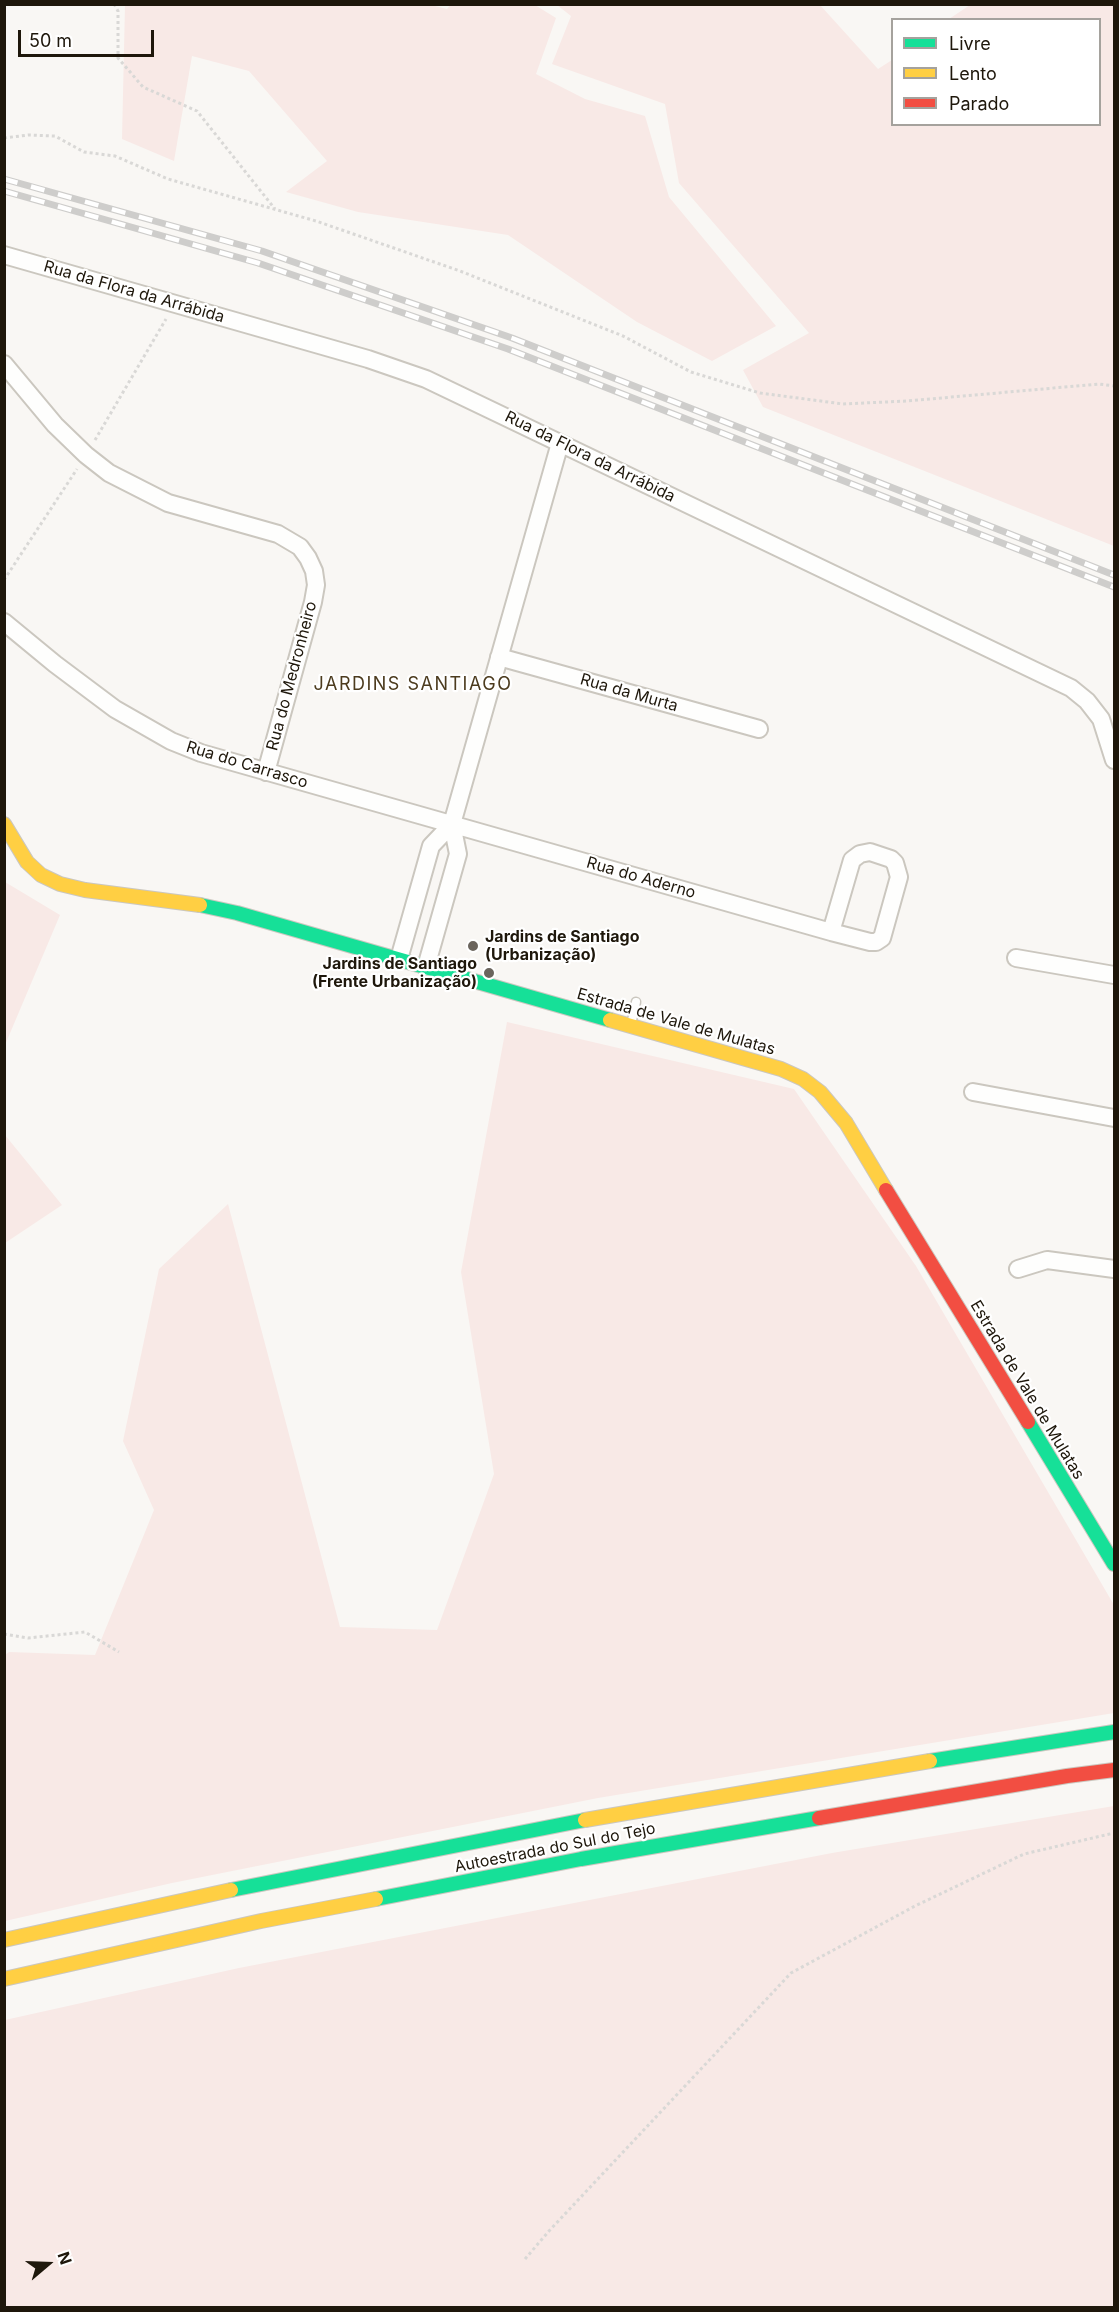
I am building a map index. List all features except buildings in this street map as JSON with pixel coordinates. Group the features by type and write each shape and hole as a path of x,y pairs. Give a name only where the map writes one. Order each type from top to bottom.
{"main road":[{"name":"Estrada de Vale de Mulatas","path":"4,824 27,862 41,874 60,884 85,890 194,904 237,913 781,1069 803,1079 834,1107 1114,1564"},
{"name":"Autoestrada do Sul do Tejo","path":"4,1940 246,1886 509,1833 831,1776 1114,1732"},
{"name":"Autoestrada do Sul do Tejo","path":"4,1979 261,1921 581,1859 1067,1776 1114,1770"}],"street":[{"name":"Rua da Flora da Arrábida","path":"4,255 399,368 426,379 1071,688 1087,701 1101,719 1114,760"},
{"name":"Rua do Medronheiro","path":"4,364 55,425 86,456 109,473 147,494 189,509 278,534 300,547 308,558 314,571 316,585 313,602 266,772"},
{"path":"426,967 458,854 452,824 560,443"},
{"name":"Rua do Carrasco","path":"4,622 88,690 143,727 171,741 201,753 452,824"},
{"name":"Rua da Murta","path":"499,657 759,729"},
{"path":"399,958 431,846 452,824"},
{"name":"Rua do Aderno","path":"452,824 831,932 870,942 876,942 882,938 899,881 898,870 893,861 870,852 863,852 854,858 831,932"},
{"path":"409,923 436,932"},
{"path":"1017,958 1114,975"},
{"path":"973,1092 1114,1118"},
{"path":"1018,1269 1047,1260 1114,1269"}],"lane":[{"path":"631,1026 636,1002"}],"path":[{"path":"114,4 118,11 118,58 143,87 197,111 276,209"},
{"path":"4,138 28,135 55,136 84,152 115,156 168,179 316,220 460,271 623,336 691,372 760,393 843,404 907,401 1100,384 1114,386"},
{"path":"4,580 86,456 176,304"},
{"path":"4,1634 28,1638 85,1632 119,1652"},
{"path":"525,2259 791,1973 915,1906 1024,1854 1114,1833"}],"shaded area":[{"path":"427,4 447,9 451,4 535,5 556,18 536,74 585,99 645,116 669,197 776,326 712,361 637,322 508,235 358,212 286,192 327,161 249,71 192,56 174,161 122,139 125,5"},
{"path":"557,5 820,5 878,69 891,61 891,126 1101,126 1101,18 950,18 970,5 1114,5 1114,546 763,407 743,370 809,333 679,183 665,104 552,64 571,16"},
{"path":"5,882 60,915 5,1045"},
{"path":"507,1022 794,1089 916,1266 1114,1605 1114,1713 598,1798 172,1883 5,1921 5,1655 9,1652 95,1655 154,1510 123,1441 159,1269 228,1204 340,1627 437,1630 494,1474 461,1272"},
{"path":"5,1135 62,1205 4,1243"},
{"path":"1114,1806 1114,2307 5,2307 5,2020 239,1968 832,1853"}],"railway":[{"path":"4,179 262,251 512,338 1114,575"},
{"path":"4,191 258,263 508,349 1114,587"}],"traffic: fast":[{"path":"200,905 237,913 610,1020"},
{"path":"1028,1422 1114,1564"},
{"path":"930,1761 1114,1732"},
{"path":"376,1899 581,1859 819,1818"},
{"path":"231,1890 585,1820"}],"traffic: slow":[{"path":"4,824 27,862 41,875 60,884 85,890 200,905"},
{"path":"610,1020 781,1069 803,1079 820,1092 846,1123 886,1190"},
{"path":"585,1820 930,1761"},
{"path":"4,1940 231,1890"},
{"path":"4,1979 261,1921 376,1899"}],"traffic: jam":[{"path":"886,1190 1028,1422"},
{"path":"819,1818 1114,1770"}],"place":[{"name":"Jardins de Santiago (Urbanização)","path":"473,946"},
{"name":"Jardins de Santiago (Frente Urbanização)","path":"489,973"}],"district":[{"name":"JARDINS SANTIAGO","path":"413,685"}]}
